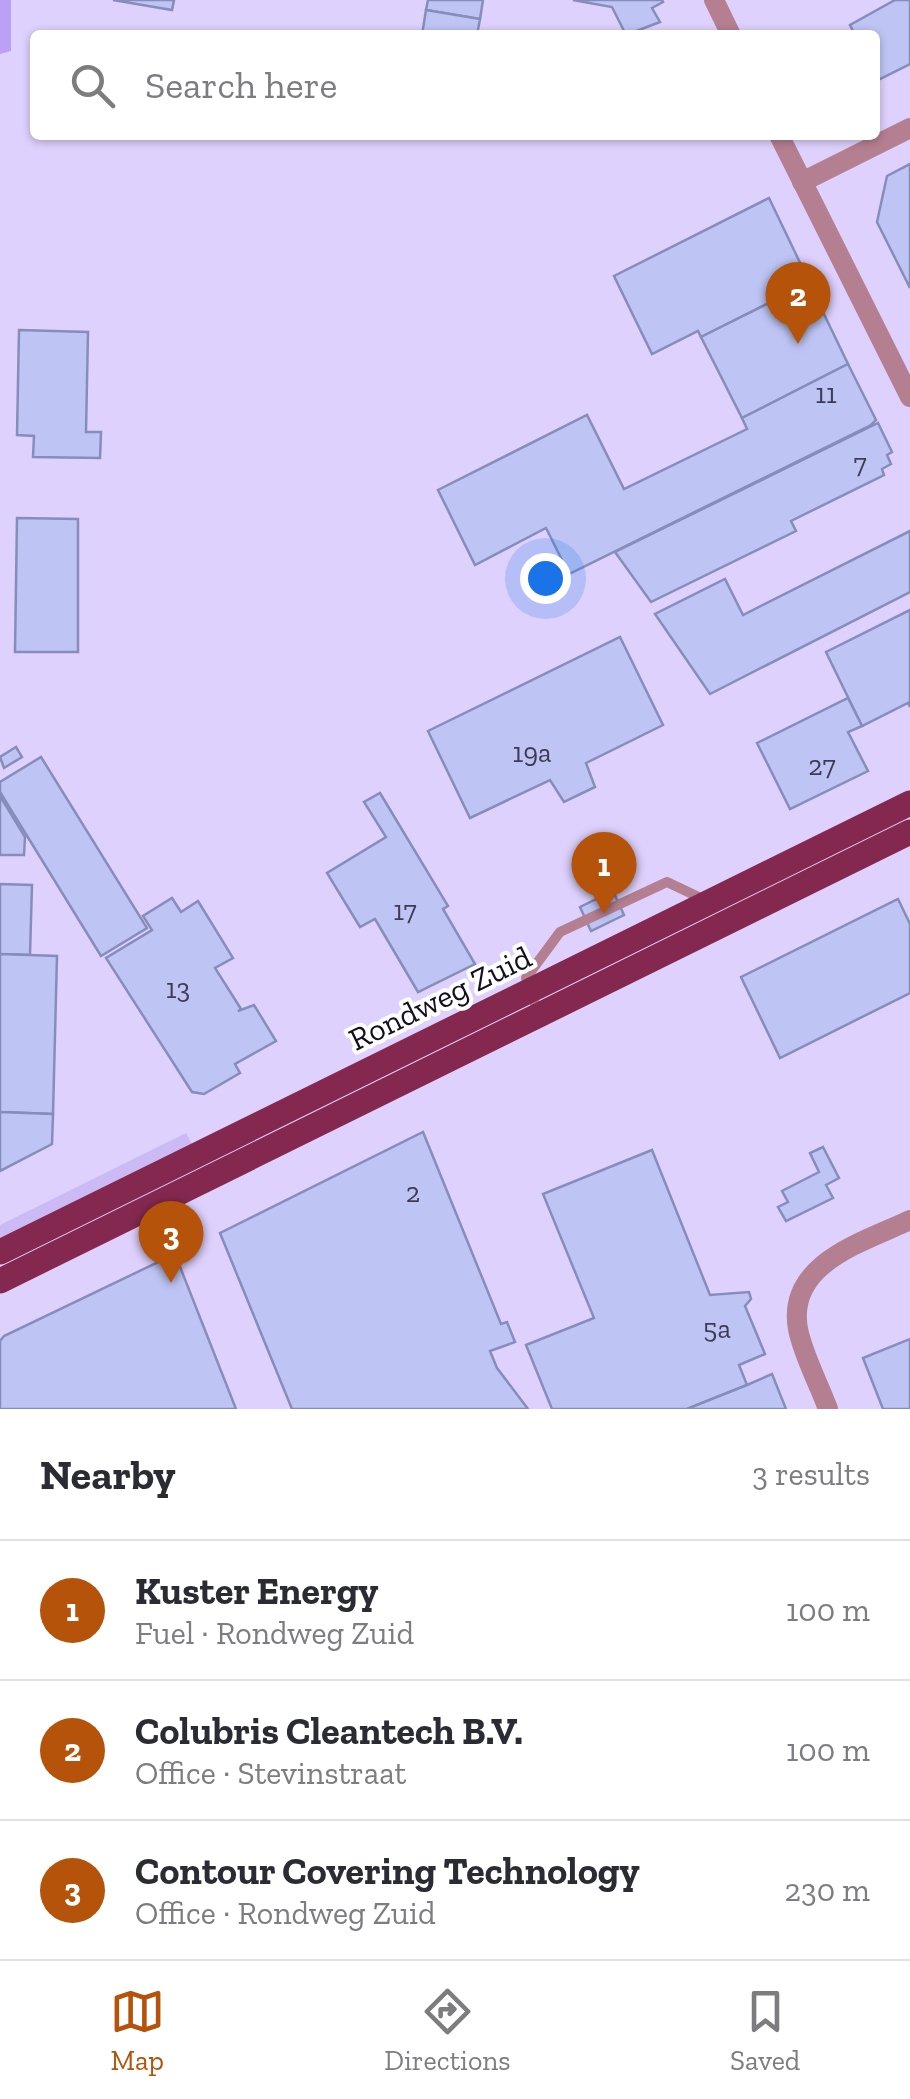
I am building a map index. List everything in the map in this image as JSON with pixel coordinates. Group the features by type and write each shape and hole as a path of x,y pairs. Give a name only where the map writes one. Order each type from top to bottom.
{"main road":[{"name":"Rondweg Zuid","path":"0,1252 910,803"},
{"name":"Rondweg Zuid","path":"0,1280 910,832"}],"street":[{"path":"714,0 729,30"},
{"path":"802,182 910,128"},
{"path":"781,140 910,397"},
{"path":"828,1409 798,1328 798,1294 820,1264 910,1220"}],"lane":[{"path":"539,1016 527,991 526,978 560,932 666,882 709,902 720,926"}],"shaded area":[{"path":"0,0 910,0 910,1409 0,1409"},
{"path":"0,0 11,0 11,51 0,54"},
{"path":"186,1133 194,1148 0,1244 0,1225"}],"building":[{"path":"113,0 174,0 172,10"},
{"path":"428,0 483,0 480,19 426,10"},
{"path":"573,0 663,2 652,8 660,22 639,30 624,30 612,7"},
{"path":"895,0 910,0 910,64 880,79 880,30 852,30 850,25"},
{"path":"426,10 480,19 478,30 423,30"},
{"path":"910,164 910,288 877,222 887,176"},
{"path":"769,198 804,271 809,268 815,280 701,337 698,331 652,354 614,276"},
{"path":"809,283 848,364 742,418 701,337"},
{"path":"19,330 88,332 86,432 101,432 100,458 33,457 34,436 17,435"},
{"path":"848,364 876,420 871,425 569,574 546,528 475,565 438,490 587,415 624,489 747,429 742,418"},
{"path":"878,423 892,452 887,455 891,464 882,469 884,475 791,521 796,531 651,602 615,552"},
{"path":"17,518 78,519 78,652 15,652"},
{"path":"910,531 910,592 710,694 655,614 725,579 743,615"},
{"path":"910,610 910,707 908,703 862,726 826,652"},
{"path":"620,637 663,725 586,763 595,787 564,802 550,780 470,818 428,731"},
{"path":"848,698 862,726 848,732 868,771 790,809 757,743"},
{"path":"16,747 22,757 4,768 0,757"},
{"path":"41,757 147,928 101,956 0,792 0,782"},
{"path":"380,793 448,906 443,909 475,964 418,992 375,919 360,927 327,873 386,837 364,802"},
{"path":"0,796 25,837 24,855 0,855"},
{"path":"0,884 32,885 30,955 0,954"},
{"path":"613,891 624,915 591,931 580,907"},
{"path":"172,898 181,912 198,901 233,958 215,968 241,1009 238,1011 254,1005 276,1041 235,1064 240,1073 204,1094 192,1092 106,958 152,930 143,916"},
{"path":"898,899 910,924 910,993 780,1058 741,977"},
{"path":"0,954 57,956 53,1114 0,1112"},
{"path":"0,1112 53,1114 52,1144 0,1171"},
{"path":"423,1132 501,1324 507,1322 515,1342 490,1351 497,1368 528,1409 292,1409 220,1233"},
{"path":"823,1147 839,1178 826,1185 833,1198 786,1221 778,1207 788,1202 782,1191 819,1172 810,1153"},
{"path":"652,1150 710,1295 749,1292 751,1299 745,1306 765,1354 739,1365 747,1385 687,1409 552,1409 526,1345 594,1318 543,1194"},
{"path":"175,1254 236,1409 0,1409 0,1341 4,1336"},
{"path":"910,1339 910,1409 883,1409 863,1358"},
{"path":"772,1374 786,1409 687,1409 747,1385"}],"place":[{"name":"Colubris Cleantech B.V.","path":"798,344"},
{"name":"Kuster Energy","path":"604,914"},
{"name":"Contour Covering Technology","path":"171,1283"}]}
